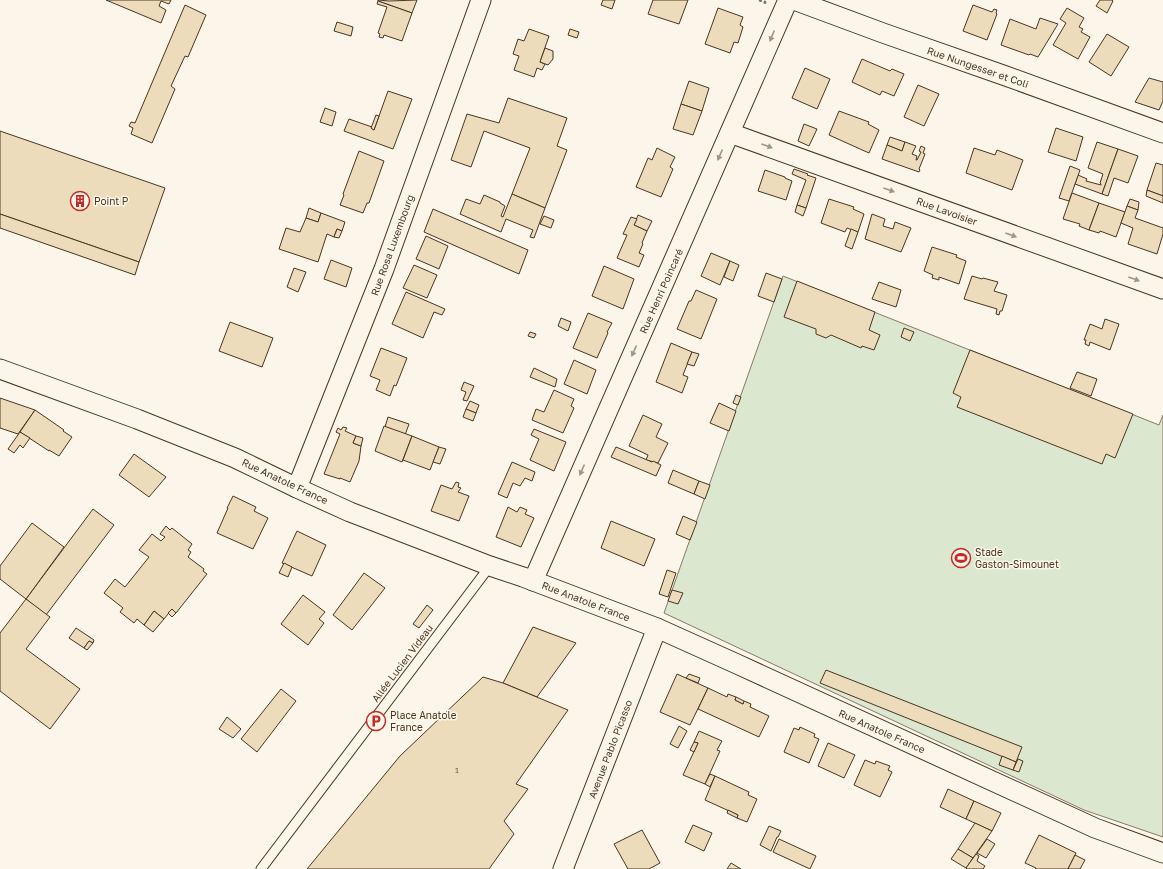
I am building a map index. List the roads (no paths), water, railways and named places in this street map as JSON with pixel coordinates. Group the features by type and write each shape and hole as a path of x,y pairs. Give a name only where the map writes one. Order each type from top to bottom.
{"street":[{"name":"Rue Rosa Luxembourg","path":"297,488 384,269 481,0"},
{"name":"Rue Henri Poincaré","path":"533,581 788,0"},
{"name":"Rue Nungesser et Coli","path":"794,0 1163,133"},
{"name":"Rue Lavoisier","path":"730,133 1163,289"},
{"name":"Rue Anatole France","path":"0,369 137,418 235,458 350,512 657,628 1095,828 1163,853"},
{"name":"Avenue Pablo Picasso","path":"563,869 657,628"}],"lane":[{"name":"Allée Lucien Videau","path":"261,869 490,566"}],"place":[{"name":"Point P","path":"80,201"},
{"name":"Stade Gaston-Simounet","path":"961,558"},
{"name":"Place Anatole France","path":"376,721"}]}
